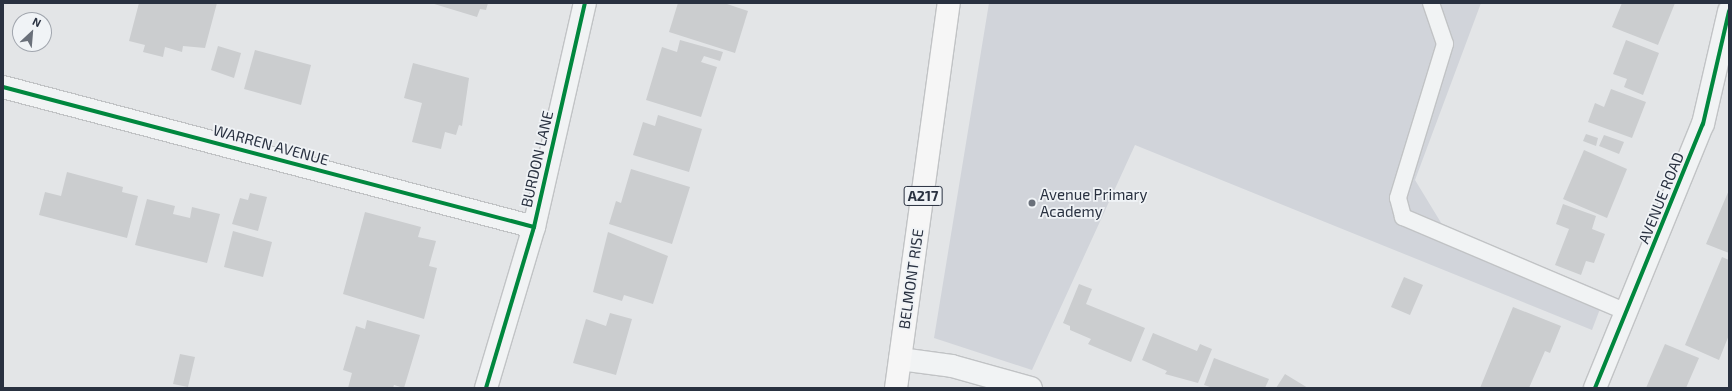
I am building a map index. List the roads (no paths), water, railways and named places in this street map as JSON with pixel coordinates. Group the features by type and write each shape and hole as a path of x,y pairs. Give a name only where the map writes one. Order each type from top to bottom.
{"highway":[{"name":"BELMONT RISE","path":"896,388 949,3"}],"street":[{"name":"BURDON LANE","path":"486,388 534,227 585,3"},
{"name":"AVENUE ROAD","path":"1595,388 1628,312 1702,124 1729,11"},
{"name":"WARREN AVENUE","path":"3,87 534,227"},
{"path":"900,359 952,366 1031,388"}],"lane":[{"path":"1431,3 1445,44 1398,198 1403,217 1407,222 1628,312"}],"place":[{"name":"Avenue Primary Academy","path":"1032,203"}]}
